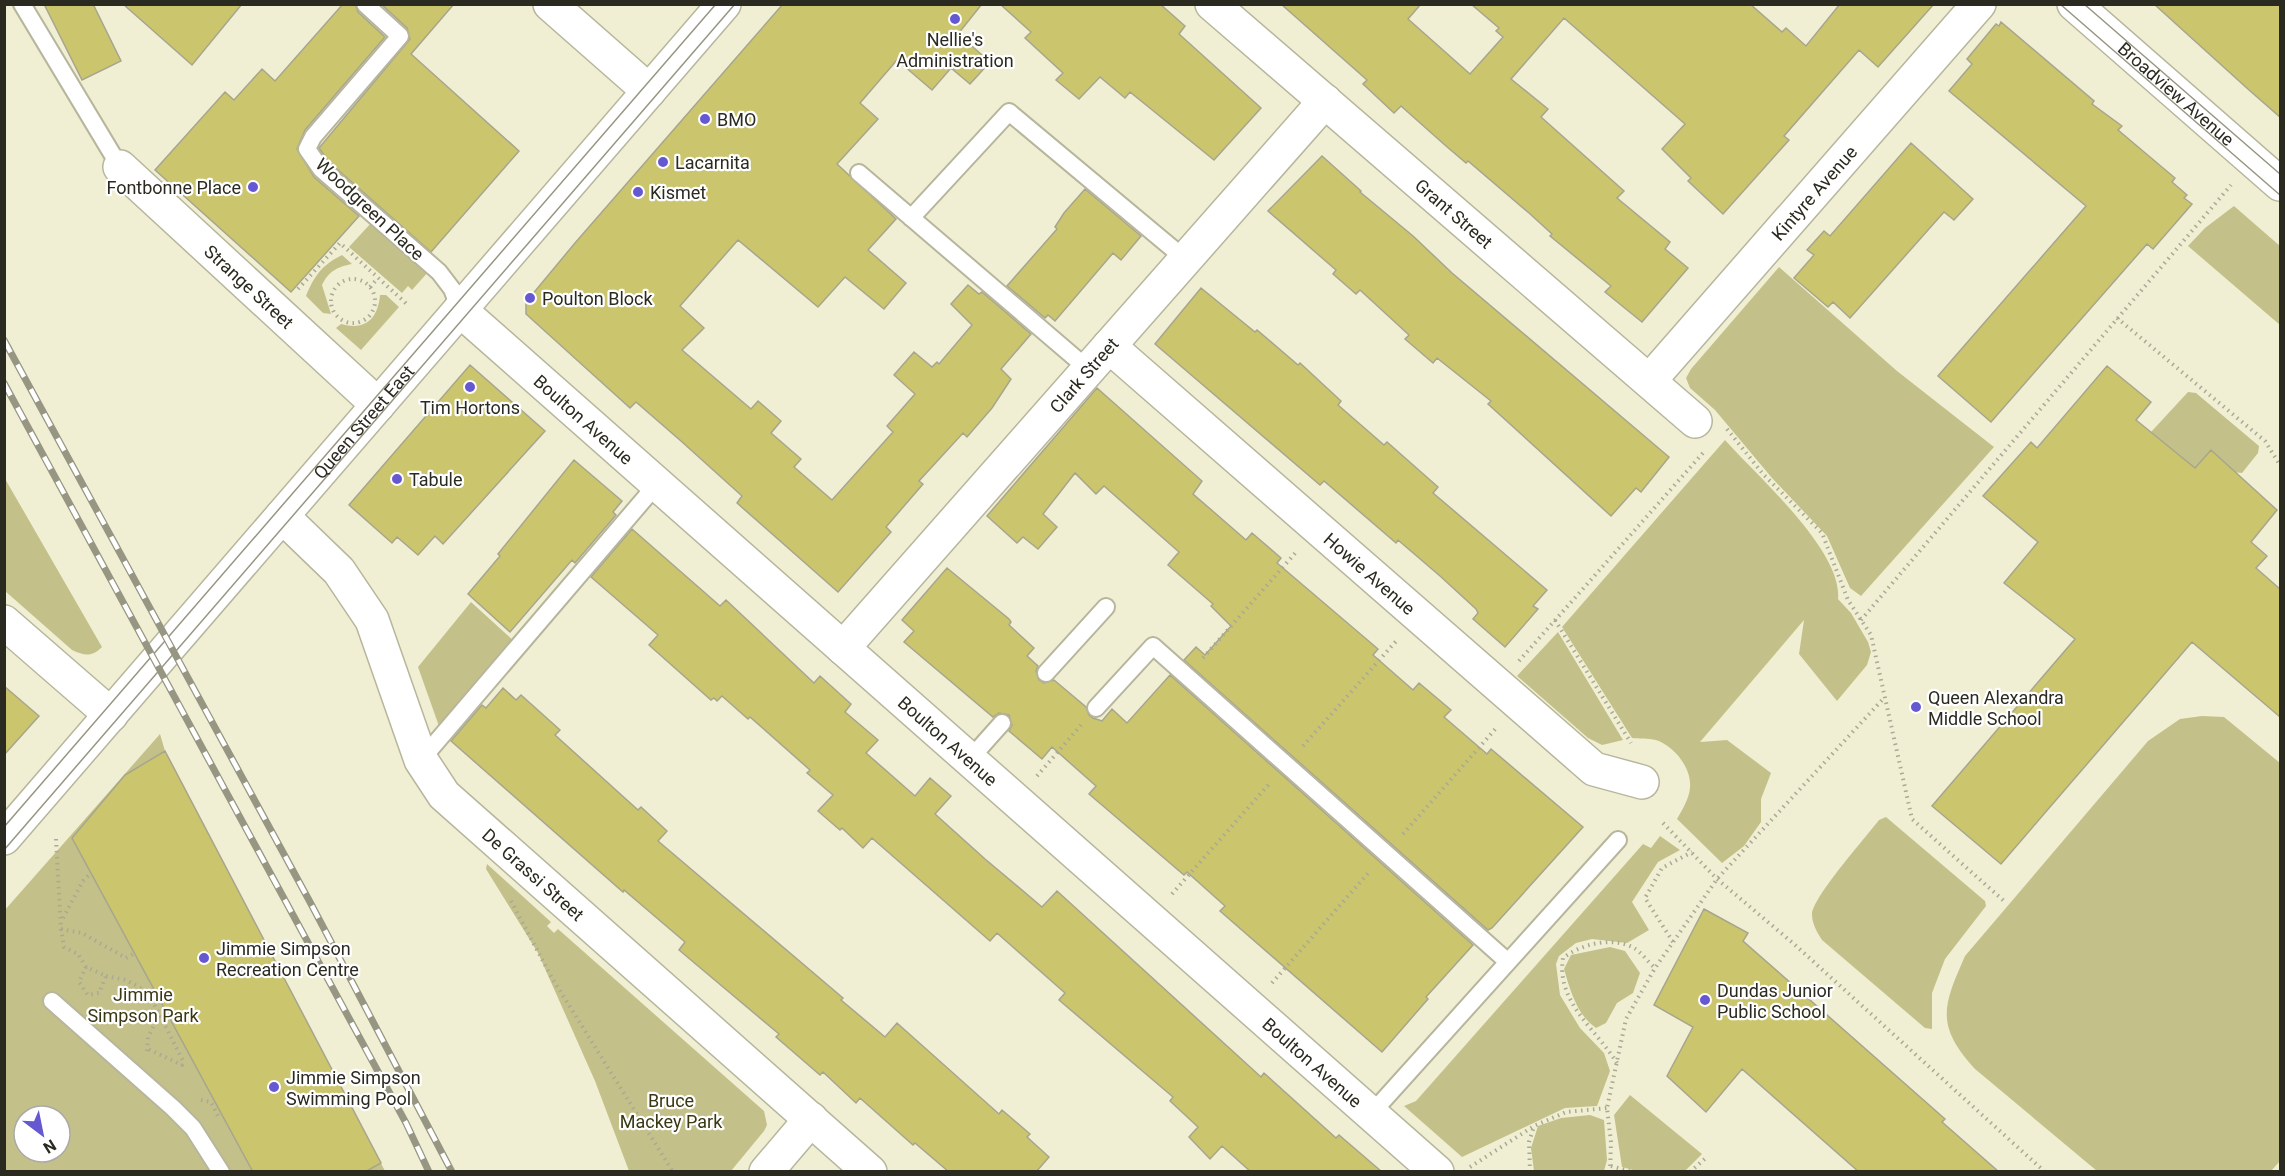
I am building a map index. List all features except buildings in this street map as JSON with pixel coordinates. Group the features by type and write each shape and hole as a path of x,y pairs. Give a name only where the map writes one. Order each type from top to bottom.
{"street":[{"path":"550,4 649,91"},
{"name":"Queen Street East","path":"4,838 724,4"},
{"name":"Grant Street","path":"1212,4 1650,380 1710,424"},
{"name":"Kintyre Avenue","path":"1650,380 1979,4"},
{"name":"Broadview Avenue","path":"2074,4 2280,184"},
{"name":"Clark Street","path":"843,648 1325,101"},
{"name":"Strange Street","path":"120,167 378,405"},
{"name":"Boulton Avenue","path":"460,310 1437,1172"},
{"name":"Howie Avenue","path":"1098,358 1317,528 1594,769 1642,782"},
{"name":"De Grassi Street","path":"282,516 339,571 372,620 421,760 444,795 870,1172"},
{"path":"4,622 111,715"},
{"path":"766,1172 811,1119"}],"lane":[{"path":"22,4 120,167"},
{"name":"Woodgreen Place","path":"365,4 400,36 313,137 307,149 321,169 439,272 452,289 460,310"},
{"path":"911,218 1009,112 1185,259"},
{"path":"859,173 911,218 1098,358"},
{"path":"421,760 657,484"},
{"path":"1046,673 1106,607"},
{"path":"1096,708 1153,646 1508,962"},
{"path":"969,760 1002,723"},
{"path":"1371,1114 1618,840"},
{"path":"51,1001 193,1128 221,1172"}],"path":[{"path":"1861,620 2252,159"},
{"path":"292,296 340,243 409,306"},
{"path":"370,287 378,278"},
{"path":"357,279 370,287 374,307 366,319 345,321 335,312 333,292 343,281 357,279"},
{"path":"2117,318 2265,441 2280,465"},
{"path":"1710,424 1764,474 1822,533 1848,600 1871,635 1883,698 1912,819 2005,902"},
{"path":"1516,664 1684,474"},
{"path":"4,526 4,542"},
{"path":"1187,677 1317,528"},
{"path":"1555,620 1631,743"},
{"path":"1632,1172 1611,1169 1607,1108 1626,1019 1655,968 1717,879 1883,698"},
{"path":"1031,783 1096,708"},
{"path":"1664,823 1717,879 1794,944 2045,1172"},
{"path":"56,838 64,947 78,954 86,967 106,976 126,980 148,992 183,1061 182,1065 147,1049 148,1037 159,1016"},
{"path":"1672,942 1645,898 1662,868 1692,852"},
{"path":"62,920 74,895 91,873"},
{"path":"507,894 552,978 673,1172"},
{"path":"61,929 82,933 126,958 133,954"},
{"path":"1618,1064 1608,1048 1575,1010 1561,969 1563,958 1583,945 1614,943 1634,948 1655,968"},
{"path":"86,967 79,982 88,995 99,993 106,976"},
{"path":"148,992 153,989"},
{"path":"1462,1172 1534,1126 1566,1112 1607,1108"},
{"path":"1530,1172 1529,1142 1534,1126"},
{"path":"1690,1172 1707,1157"}],"green space":[{"path":"2234,206 2280,246 2280,325 2188,246 2205,228"},
{"path":"372,222 429,271 412,290 408,286 402,293 349,247"},
{"path":"342,255 352,264 334,270 322,285 331,314 323,313 306,296 320,272"},
{"path":"1779,267 1897,371 1994,447 1861,596 1850,588 1827,536 1772,478 1715,410 1690,388 1686,378 1691,369"},
{"path":"380,295 386,295 399,307 361,350 336,328 341,324 357,326 369,321 376,311"},
{"path":"2188,392 2196,393 2259,446 2258,453 2242,473 2195,468 2151,432"},
{"path":"1725,440 1776,493 1813,537 1827,559 1836,580 1838,599 1851,613 1868,642 1871,652 1867,665 1837,701 1799,654 1804,620 1700,742 1727,740 1771,773 1761,799 1761,822 1744,846 1722,863 1677,819 1687,800 1690,788 1688,773 1681,759 1669,747 1656,740 1632,738 1562,627"},
{"path":"4,477 102,647 95,653 85,654 72,650 5,591"},
{"path":"471,602 515,642 440,729 418,667"},
{"path":"1558,632 1623,740 1602,745 1588,738 1517,676"},
{"path":"2202,716 2224,717 2280,763 2280,1161 2271,1171 2097,1171 1975,1069 1953,1040 1948,1027 1948,1002 1965,956 2148,741 2180,719"},
{"name":"Jimmie Simpson Park","path":"160,734 165,751 385,1171 5,1171 4,911"},
{"path":"1886,817 1985,901 1986,906 1945,959 1932,993 1932,1029 1925,1028 1822,940 1813,921 1812,914 1815,906 1830,881 1879,820"},
{"path":"1660,836 1680,850 1658,862 1632,902 1649,930 1627,943 1592,939 1576,943 1559,956 1556,964 1560,995 1580,1028 1604,1053 1610,1071 1597,1106 1565,1108 1462,1157 1404,1106 1416,1101 1643,844 1651,848"},
{"name":"Bruce Mackey Park","path":"487,864 551,922 547,926 554,933 558,929 764,1111 767,1125 764,1131 731,1171 629,1171 595,1081 538,953 486,869"},
{"path":"1610,947 1625,951 1640,973 1633,993 1617,1003 1606,1023 1596,1028 1589,1023 1579,1009 1564,969 1571,955"},
{"path":"1630,1095 1702,1154 1686,1170 1640,1172 1622,1167 1614,1115"},
{"path":"1590,1115 1604,1120 1607,1160 1604,1171 1534,1171 1531,1148 1538,1126 1561,1118"}],"tram line":[{"path":"4,827 716,4"},
{"path":"4,850 735,4"},
{"path":"2060,4 2280,195"},
{"path":"2084,4 2280,174"}],"railway":[{"path":"4,340 310,902 452,1172"},
{"path":"4,383 406,1123 429,1172"}],"place":[{"name":"Nellie's Administration","path":"955,19"},
{"name":"BMO","path":"705,119"},
{"name":"Lacarnita","path":"663,162"},
{"name":"Fontbonne Place","path":"253,187"},
{"name":"Kismet","path":"638,192"},
{"name":"Poulton Block","path":"530,298"},
{"name":"Tim Hortons","path":"470,387"},
{"name":"Tabule","path":"397,479"},
{"name":"Queen Alexandra Middle School","path":"1916,707"},
{"name":"Jimmie Simpson Recreation Centre","path":"204,958"},
{"name":"Dundas Junior Public School","path":"1705,1000"},
{"name":"Jimmie Simpson Swimming Pool","path":"274,1087"}]}
